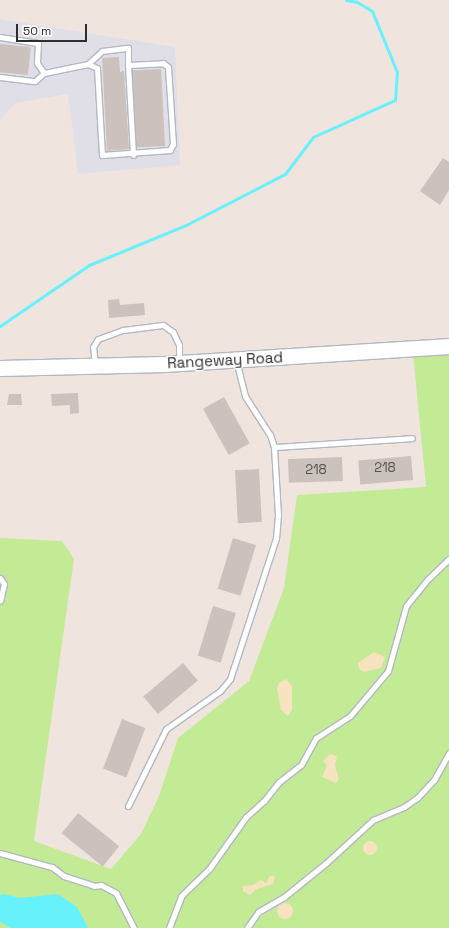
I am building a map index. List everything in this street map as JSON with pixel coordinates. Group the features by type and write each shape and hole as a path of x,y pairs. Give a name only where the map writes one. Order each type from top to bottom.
{"street":[{"name":"Rangeway Road","path":"0,368 178,363 449,346"}],"lane":[{"path":"0,37 38,43 37,63 44,73"},
{"path":"88,64 102,50 128,48 132,155"},
{"path":"0,77 35,81 44,73 88,64 98,68 102,155 132,155 170,150 173,144 168,67 163,63 128,64"},
{"path":"95,366 93,347 98,339 123,330 163,325 173,332 179,345 178,363"},
{"path":"128,806 166,729 220,691 233,672 276,538 278,515 274,447 270,435 245,396 236,359"},
{"path":"274,447 412,438"},
{"path":"169,928 181,896 209,869 246,817 264,801 279,782 301,765 316,738 350,716 388,671 406,606 428,579 449,559"},
{"path":"0,578 4,584 0,601"},
{"path":"247,928 258,912 284,897 326,863 373,820 404,807 417,798 434,780 449,753"},
{"path":"0,853 52,867 64,876 94,886 101,885 116,893 134,928"}],"shaded area":[{"path":"0,19 175,47 180,165 78,174 68,94 16,103 0,120"}],"green space":[{"path":"449,350 449,928 0,928 0,538 62,541 74,559 34,841 111,869 141,834 159,796 178,738 249,681 284,588 297,495 426,487 413,354"}],"sand":[{"path":"374,652 385,657 381,668 365,672 359,669 358,663"},
{"path":"286,679 292,686 292,710 288,716 281,710 277,689 279,683"},
{"path":"330,754 337,756 335,765 339,779 336,783 322,777 327,766 323,761"},
{"path":"367,841 373,841 377,845 377,851 373,855 367,855 363,851 363,845"},
{"path":"270,876 275,876 273,884 257,889 250,895 243,891 243,886 253,885 261,880 266,883"},
{"path":"285,903 292,908 293,911 288,918 285,919 278,914 277,911 282,904"}],"water":[{"path":"4,894 20,898 58,894 77,907 88,928 11,928 0,922 0,895"}],"building":[{"path":"0,44 31,47 28,75 0,72"},
{"path":"119,57 120,72 124,71 129,149 107,151 102,58"},
{"path":"161,69 165,146 136,147 132,71"},
{"path":"443,158 449,162 449,190 440,205 420,191"},
{"path":"119,299 120,305 144,303 145,315 109,318 108,300"},
{"path":"78,393 79,413 70,414 70,405 52,406 51,394"},
{"path":"9,394 21,394 22,405 7,405"},
{"path":"224,397 250,443 229,455 203,409"},
{"path":"411,456 413,480 360,485 358,461"},
{"path":"342,457 343,481 289,483 288,459"},
{"path":"259,469 262,522 238,523 235,470"},
{"path":"233,538 256,545 240,596 218,589"},
{"path":"213,606 236,613 221,663 198,656"},
{"path":"183,663 198,681 158,714 143,696"},
{"path":"122,719 145,728 126,777 103,768"},
{"path":"78,813 119,846 103,867 62,833"}],"waterway":[{"path":"0,326 89,265 186,225 285,174 313,137 395,100 397,72 372,11 357,2 346,0"}]}
